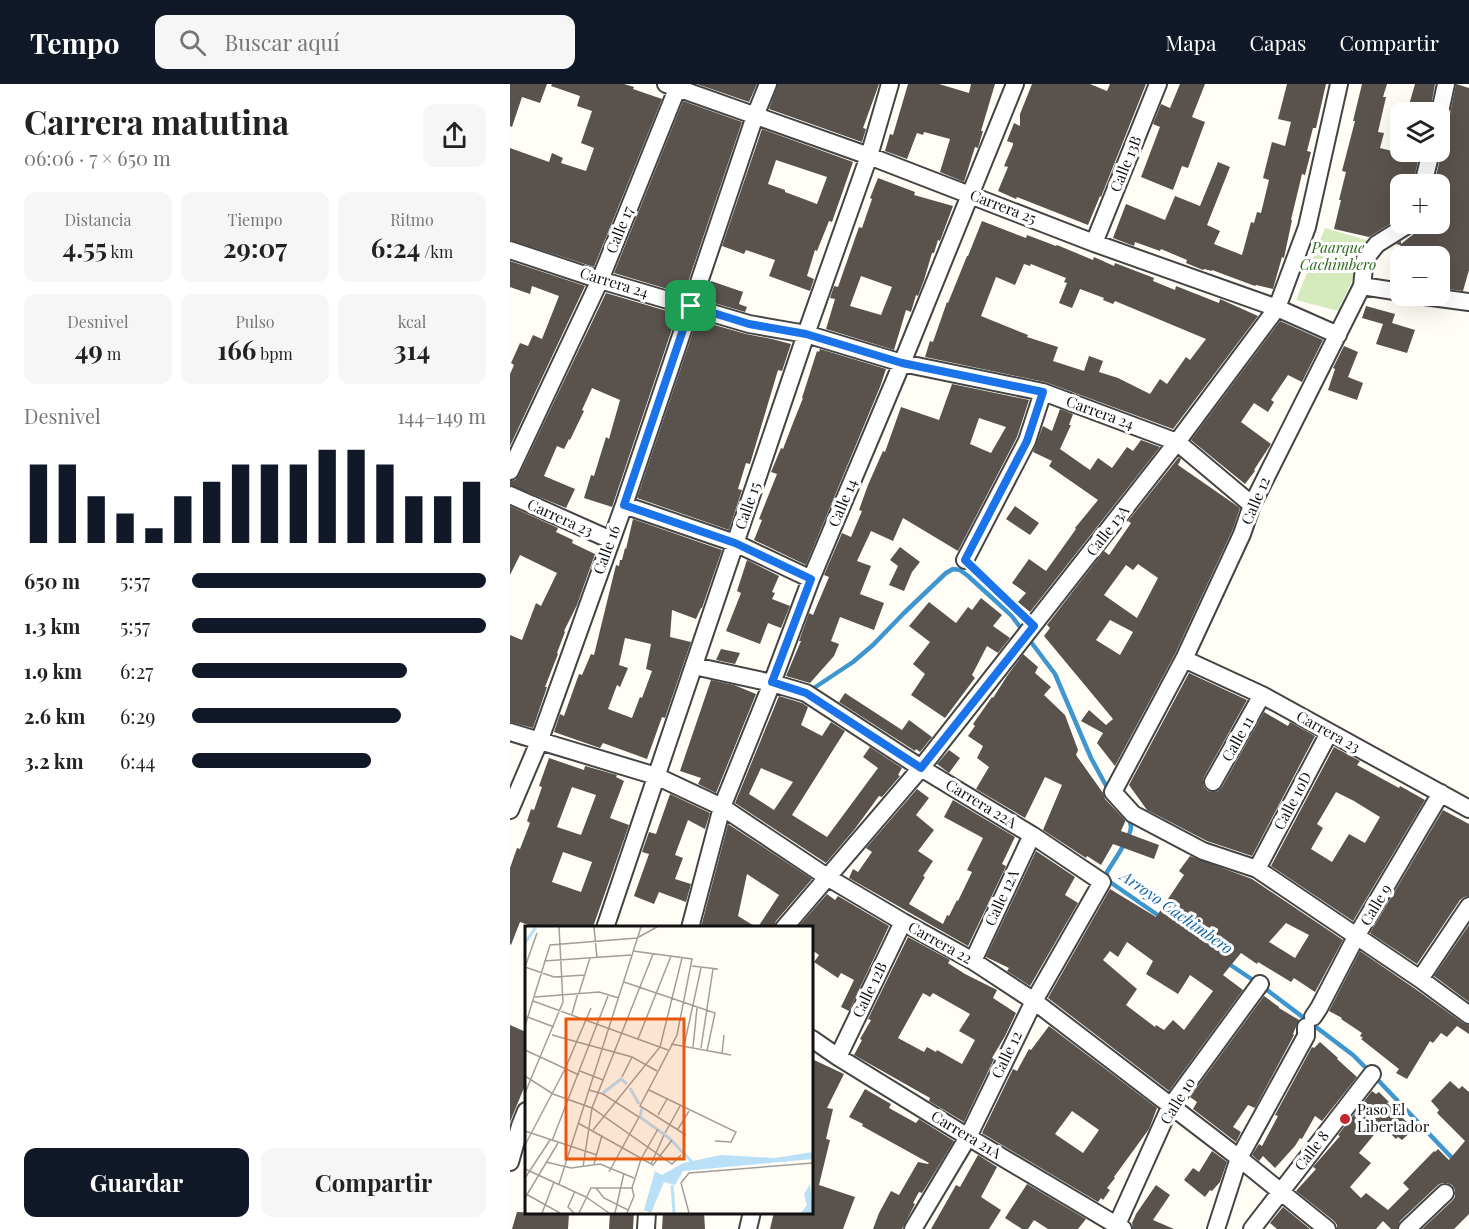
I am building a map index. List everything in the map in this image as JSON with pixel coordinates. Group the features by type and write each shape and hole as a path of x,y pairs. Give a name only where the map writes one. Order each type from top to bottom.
{"street":[{"name":"Calle 16","path":"510,810 538,742 624,505 755,116 768,84"},
{"name":"Calle 15","path":"605,926 806,334 869,156 890,84"},
{"name":"Calle 14","path":"690,926 722,807 811,579 971,195 1014,84"},
{"name":"Calle 13B","path":"1094,243 1158,84"},
{"name":"Calle 13A","path":"785,926 921,768 1177,442 1277,308 1306,227 1340,84"},
{"path":"1442,102 1446,84"},
{"name":"Carrera 25","path":"674,85 869,156 1094,243 1277,308 1338,335"},
{"name":"Calle 17","path":"510,471 600,280 674,85"},
{"name":"Calle 12","path":"1257,869 1203,851 1133,814 1113,792 1184,659 1242,534 1252,505 1362,286 1365,259 1377,244 1393,234"},
{"name":"Carrera 24","path":"510,250 600,280 749,324 806,334 902,363 1043,392 1177,442 1252,505"},
{"path":"1362,286 1390,290"},
{"path":"1450,299 1469,302"},
{"path":"965,560 1027,441 1043,392"},
{"name":"Carrera 23","path":"510,495 611,540"},
{"path":"624,505 735,543 811,579"},
{"name":"Carrera 23","path":"1184,659 1262,695 1469,809"},
{"name":"Carrera 22A","path":"694,666 772,682 806,693 921,768 1032,835 1102,882"},
{"name":"Calle 11","path":"1213,782 1262,695"},
{"name":"Carrera 22","path":"510,732 656,776 722,807 827,877 973,961 1034,1001 1239,1158 1327,1229"},
{"name":"Calle 10D","path":"1257,869 1329,733"},
{"name":"Calle 9","path":"1216,1229 1239,1158 1306,1036 1309,1022 1319,1008 1357,935 1441,794"},
{"name":"Calle 12A","path":"973,961 1032,835"},
{"path":"1257,869 1357,935 1469,1015"},
{"name":"Calle 12","path":"913,1229 968,1137 1034,1001 1102,882"},
{"path":"1420,979 1469,906"},
{"name":"Calle 12B","path":"838,1057 903,922"},
{"name":"Calle 10","path":"1118,1228 1170,1107 1260,984"},
{"name":"Carrera 21A","path":"813,1040 1118,1228"},
{"name":"Calle 8","path":"1252,1229 1372,1074"},
{"path":"510,1162 521,1122"},
{"path":"1407,1229 1445,1193"},
{"path":"646,1229 647,1214"},
{"path":"748,1229 752,1214"}],"lane":[{"path":"965,560 1034,626"}],"green space":[{"name":"Paarque Cachimbero","path":"1325,228 1370,241 1338,311 1296,300"}],"building":[{"path":"510,84 547,84 540,103 522,97 512,127 510,126"},
{"path":"552,84 624,84 662,99 594,267 510,240 510,148 549,162 552,153 563,158 561,163 586,171 594,148 581,143 592,111 577,106 580,96 551,86"},
{"path":"697,84 757,84 749,102"},
{"path":"778,84 879,84 863,128 866,129 862,142 769,109"},
{"path":"908,84 939,84 969,93 971,84 995,84 978,148 975,147 964,182 940,172 950,139 924,132 923,135 917,133 907,159 885,151 890,134 893,135"},
{"path":"1032,84 1090,84 1107,91 1110,84 1146,84 1088,225 998,191 1008,167 1004,166 1013,145 1007,141 1014,123 1020,126 1020,114"},
{"path":"1180,84 1205,84 1192,117 1205,122 1188,168 1182,166 1173,190 1141,177 1160,127 1153,124 1161,104 1170,108"},
{"path":"1287,84 1326,84 1316,128 1313,128 1307,151 1311,152 1305,175 1302,174 1284,258 1282,257 1273,289 1255,286 1212,270 1203,270 1161,249 1160,251 1135,242 1134,246 1113,238 1126,204 1165,220 1175,196 1200,206 1218,162 1230,167 1207,225 1220,231 1214,244 1242,255 1251,222 1254,223 1257,212 1261,213 1269,180 1263,178 1272,142 1285,146 1291,122 1278,119"},
{"path":"1362,84 1387,84 1378,132 1384,133 1380,148 1390,150 1390,162 1418,162 1415,174 1390,174 1390,224 1369,237 1334,229 1346,172 1342,171 1355,121 1353,121"},
{"path":"1415,84 1435,84 1432,102 1410,102"},
{"path":"1456,84 1469,88 1469,270 1463,291 1450,289 1450,246 1401,246 1396,244 1401,241 1401,244 1414,234 1450,234 1450,174 1436,174 1439,162 1450,162 1450,114"},
{"path":"683,101 742,122 684,294 614,273"},
{"path":"762,129 853,162 832,222 829,221 817,251 815,250 807,276 814,279 810,291 769,276 775,260 746,250 744,254 722,246","holes":["776,160 827,177 817,204 768,184"]},
{"path":"878,178 915,192 914,195 953,206 940,241 938,240 934,253 932,253 911,312 906,310 894,350 826,329 835,299 830,298 834,286 838,287 859,227 862,228 872,199 870,198","holes":["861,276 892,287 881,315 850,306"]},
{"path":"982,221 1026,238 1027,235 1057,245 1093,260 1094,257 1114,266 1115,263 1154,278 1153,281 1175,290 1176,286 1219,303 1220,299 1258,316 1173,429 1045,382 925,357","holes":["1024,264 1030,266 1031,264 1066,278 1064,282 1067,283 1059,303 1072,308 1080,289 1206,339 1190,360 1186,357 1167,384 1160,379 1150,394 1118,378 1099,372 1103,361 1089,356 1084,371 1053,361 1058,347 1027,337 1028,335 981,316 996,277 1015,285"]},
{"path":"510,261 585,286 510,446 510,374 514,365 511,363 520,343 528,346 533,335 542,339 559,296 532,286 530,294 510,287"},
{"path":"711,281 743,292 739,304 747,307 745,312 704,300"},
{"path":"606,293 677,314 612,507 584,498 591,475 594,476 606,437 609,439 620,400 592,388 570,440 564,449 557,446 544,476 575,489 566,508 510,485 510,481 515,480 519,475"},
{"path":"1366,306 1395,314 1392,323 1415,330 1407,353 1376,344 1383,324 1362,318"},
{"path":"697,320 791,344 782,371 778,370 750,464 746,463 738,489 742,490 729,530 637,498"},
{"path":"1280,321 1323,340 1302,382 1288,375 1271,400 1274,402 1268,412 1254,403 1241,422 1271,444 1245,484 1191,440"},
{"path":"1344,346 1358,352 1348,377 1363,383 1357,400 1328,390 1335,369 1333,368"},
{"path":"820,349 886,369 806,565 754,540 762,520 759,519 777,474 771,472 781,448 783,449 803,398 817,351 819,352"},
{"path":"952,384 1029,400 1017,437 958,551 903,518 893,541 871,531 857,561 871,566 860,594 884,603 874,630 840,617 831,641 839,644 834,656 810,683 786,676 801,641 799,641 809,613 813,615 829,577 824,575 842,533 851,537 862,511 859,510 868,485 883,451 885,452 901,407 939,420","holes":["979,418 1006,427 991,453 970,444"]},
{"path":"1060,409 1073,414 1069,425 1071,425 1060,449 1090,470 1098,458 1112,468 1127,447 1133,451 1141,440 1160,447 1030,612 1018,602 1026,593 1012,583 1029,559 1046,571 1075,528 1098,500 1049,466 1052,461 1033,452 1043,426 1052,431"},
{"path":"1179,457 1181,459 1178,465 1240,508 1233,529 1175,654 1115,766 1097,743 1103,733 1081,721 1089,710 1106,725 1113,719 1044,636 1050,628 1047,625 1104,551 1109,555 1131,523 1128,521","holes":["1138,564 1158,578 1137,618 1104,595 1126,565 1133,570","1110,620 1133,632 1120,655 1096,640"]},
{"path":"510,506 558,528 556,532 595,554 577,605 564,631 533,728 510,722 510,635 522,640 536,603 541,606 557,573 520,555 510,575"},
{"path":"1015,506 1039,523 1030,535 1006,519"},
{"path":"633,519 722,550 696,619 672,610 670,637 691,642 665,718 662,717 647,759 603,743 600,748 554,732 560,714 564,716 579,674 582,675 591,654 594,655 616,565 619,566 626,549","holes":["625,638 651,644 646,669 652,671 632,718 608,709 617,685 620,687 628,668 619,665"]},
{"path":"900,547 920,562 912,572 904,591 889,585 898,566 890,560"},
{"path":"747,560 779,576 772,592 775,593 772,599 790,606 781,628 768,623 760,644 726,631 741,593 737,591"},
{"path":"981,598 1002,615 993,626 1010,638 998,653 987,646 972,675 975,678 945,718 911,695 925,674 913,664 930,642 909,626 929,602 956,623 968,607 972,610"},
{"path":"721,649 740,653 735,664 716,660"},
{"path":"1023,654 1038,667 1035,673 1051,687 1044,695 1065,715 1078,750 1076,755 1105,799 1125,820 1121,831 1159,845 1154,859 1113,844 1101,865 1043,830 1062,785 1045,777 1025,818 976,789 989,767 977,758 983,746 968,736 975,726 973,724"},
{"path":"1189,673 1247,700 1204,777 1204,787 1208,791 1218,791 1222,787 1264,712 1288,726 1290,722 1315,736 1252,856 1207,841 1147,810 1129,785"},
{"path":"711,680 734,685 756,694 716,793 698,784 701,778 680,771"},
{"path":"845,693 902,730 909,720 932,737 920,752 916,749 915,751 839,702"},
{"path":"779,696 808,707 801,725 822,736 831,722 845,731 792,815 827,837 878,768 863,757 870,747 902,768 898,775 900,776 882,797 879,796 826,863 735,803","holes":["761,768 793,782 774,810 749,794"]},
{"path":"1334,747 1360,761 1357,765 1425,800 1353,921 1271,866","holes":["1336,792 1380,817 1365,843 1349,834 1332,862 1311,849 1323,828 1317,824"]},
{"path":"949,750 960,758 949,773 937,764"},
{"path":"549,758 584,770 585,766 617,775 616,777 624,781 610,818 629,825 593,926 531,926 520,922 511,945 510,868 517,848 520,849 530,823 527,821 531,809 534,810 542,787 539,786","holes":["572,787 596,795 581,835 557,827","563,852 592,862 581,892 552,882"]},
{"path":"917,789 929,798 916,815 934,830 918,851 933,861 909,904 943,924 958,901 972,872 967,870 983,838 944,817 953,800 1015,837 1002,864 1006,866 968,946 849,878 853,869 858,872 872,852 866,848"},
{"path":"670,794 710,813 705,829 688,820 675,855 683,858 675,879 691,884 686,902 659,892 654,904 634,896 649,854 642,852 649,832 656,834"},
{"path":"1443,810 1469,824 1469,896 1460,900 1417,964 1370,933"},
{"path":"728,824 812,879 776,921 774,926 759,926 779,895 747,874 738,916 754,926 701,926"},
{"path":"1036,851 1075,877 1065,895 1078,903 1030,986 1007,971 1009,968 986,957"},
{"path":"1190,856 1252,879 1343,940 1315,992 1294,978 1291,982 1241,953 1223,975 1243,990 1169,1091 1048,998 1110,889 1156,917 1184,875 1179,871","holes":["1286,923 1309,935 1295,958 1269,942","1127,942 1153,961 1146,974 1178,994 1190,975 1213,991 1184,1030 1173,1020 1164,1030 1156,1025 1155,1027 1126,1005 1137,989 1103,960 1110,951 1118,957"]},
{"path":"827,894 835,900 838,896 889,926 849,1011 841,1007 854,980 841,973 838,978 814,962 819,955 813,951 813,926 799,926"},
{"path":"1469,925 1469,1002 1434,976"},
{"path":"908,937 950,960 948,963 965,974 997,990 993,998 1016,1013 992,1058 994,1059 964,1122 929,1101 930,1098 854,1055 871,1020 868,1019","holes":["923,993 930,997 933,993 970,1014 959,1031 975,1040 962,1064 937,1050 936,1052 927,1047 924,1052 898,1038"]},
{"path":"1360,951 1469,1025 1469,1034 1457,1026 1447,1037 1441,1033 1433,1043 1430,1041 1407,1079 1396,1073 1399,1069 1361,1039 1363,1038 1360,1036 1362,1033 1329,1011"},
{"path":"1264,996 1299,1020 1294,1035 1255,1108 1248,1105 1233,1127 1241,1132 1236,1142 1193,1109 1197,1102 1190,1097"},
{"path":"510,1025 525,1032 525,1085 510,1122"},
{"path":"1049,1026 1157,1108 1149,1129 1114,1177 1107,1188 1110,1190 1103,1200 1101,1198 1098,1202 982,1133 1013,1069 1017,1071 1029,1049 1031,1050","holes":["1072,1111 1099,1130 1083,1153 1055,1134"]},
{"path":"1320,1042 1357,1077 1322,1121 1315,1116 1302,1139 1300,1138 1275,1168 1263,1156 1259,1161 1252,1155 1259,1144 1262,1146 1278,1116 1275,1115 1312,1047 1314,1048"},
{"path":"813,1059 844,1074 827,1108 833,1109 826,1139 830,1140 819,1185 855,1197 843,1229 770,1229 774,1214 813,1214"},
{"path":"1450,1081 1459,1089 1462,1086 1469,1092 1469,1214 1454,1229 1422,1229 1455,1197 1455,1190 1447,1183 1438,1185 1400,1221 1397,1229 1391,1229 1383,1221 1376,1229 1337,1229 1334,1221 1296,1191 1316,1169 1313,1167 1340,1136 1338,1135 1372,1091 1376,1094 1379,1092 1414,1129 1402,1140 1398,1137 1396,1139 1382,1125 1359,1153 1371,1163 1350,1187 1361,1198 1366,1193 1388,1210 1409,1189 1403,1183 1434,1151 1438,1149 1449,1160 1465,1141 1437,1113 1439,1110 1431,1101"},
{"path":"865,1089 891,1104 889,1108 916,1123 919,1119 954,1141 922,1193 919,1192 902,1229 873,1229 891,1191 899,1195 918,1162 929,1163 849,1117"},
{"path":"1212,1151 1227,1162 1220,1182 1205,1197 1184,1180 1193,1168 1199,1172"},
{"path":"978,1155 997,1167 981,1197 1001,1210 989,1229 931,1229 956,1185 960,1187"},
{"path":"1027,1184 1086,1219 1078,1229 1048,1229 1034,1220 1028,1229 1022,1229 1005,1218"},
{"path":"1156,1185 1170,1195 1153,1220 1174,1229 1133,1229 1132,1223 1136,1214"},
{"path":"1283,1207 1310,1229 1277,1229 1270,1223"},
{"path":"517,1212 569,1214 568,1229 512,1229"},
{"path":"610,1214 634,1214 633,1229 609,1229"},
{"path":"663,1214 704,1214 705,1229 662,1229"}],"waterway":[{"name":"Arroyo Cachimbero","path":"811,690 853,662 873,645 946,573 953,569 960,570 968,576 1011,615 1023,631"},
{"name":"Arroyo Cachimbero","path":"1028,638 1055,674 1091,758 1109,791"},
{"name":"Arroyo Cachimbero","path":"1128,818 1131,824 1130,831 1107,872 1107,877 1110,882 1162,918"},
{"name":"Arroyo Cachimbero","path":"1226,962 1256,982"},
{"name":"Arroyo Cachimbero","path":"1263,987 1353,1055 1369,1071"},
{"name":"Arroyo Cachimbero","path":"1375,1077 1454,1160"}],"place":[{"name":"Paso El Libertador","path":"1345,1119"}],"route":[{"path":"691,306 749,324 806,334 902,363 1043,392 1027,441 965,560 1034,626 921,768 806,693 772,682 811,579 735,543 624,505 691,306"}]}
